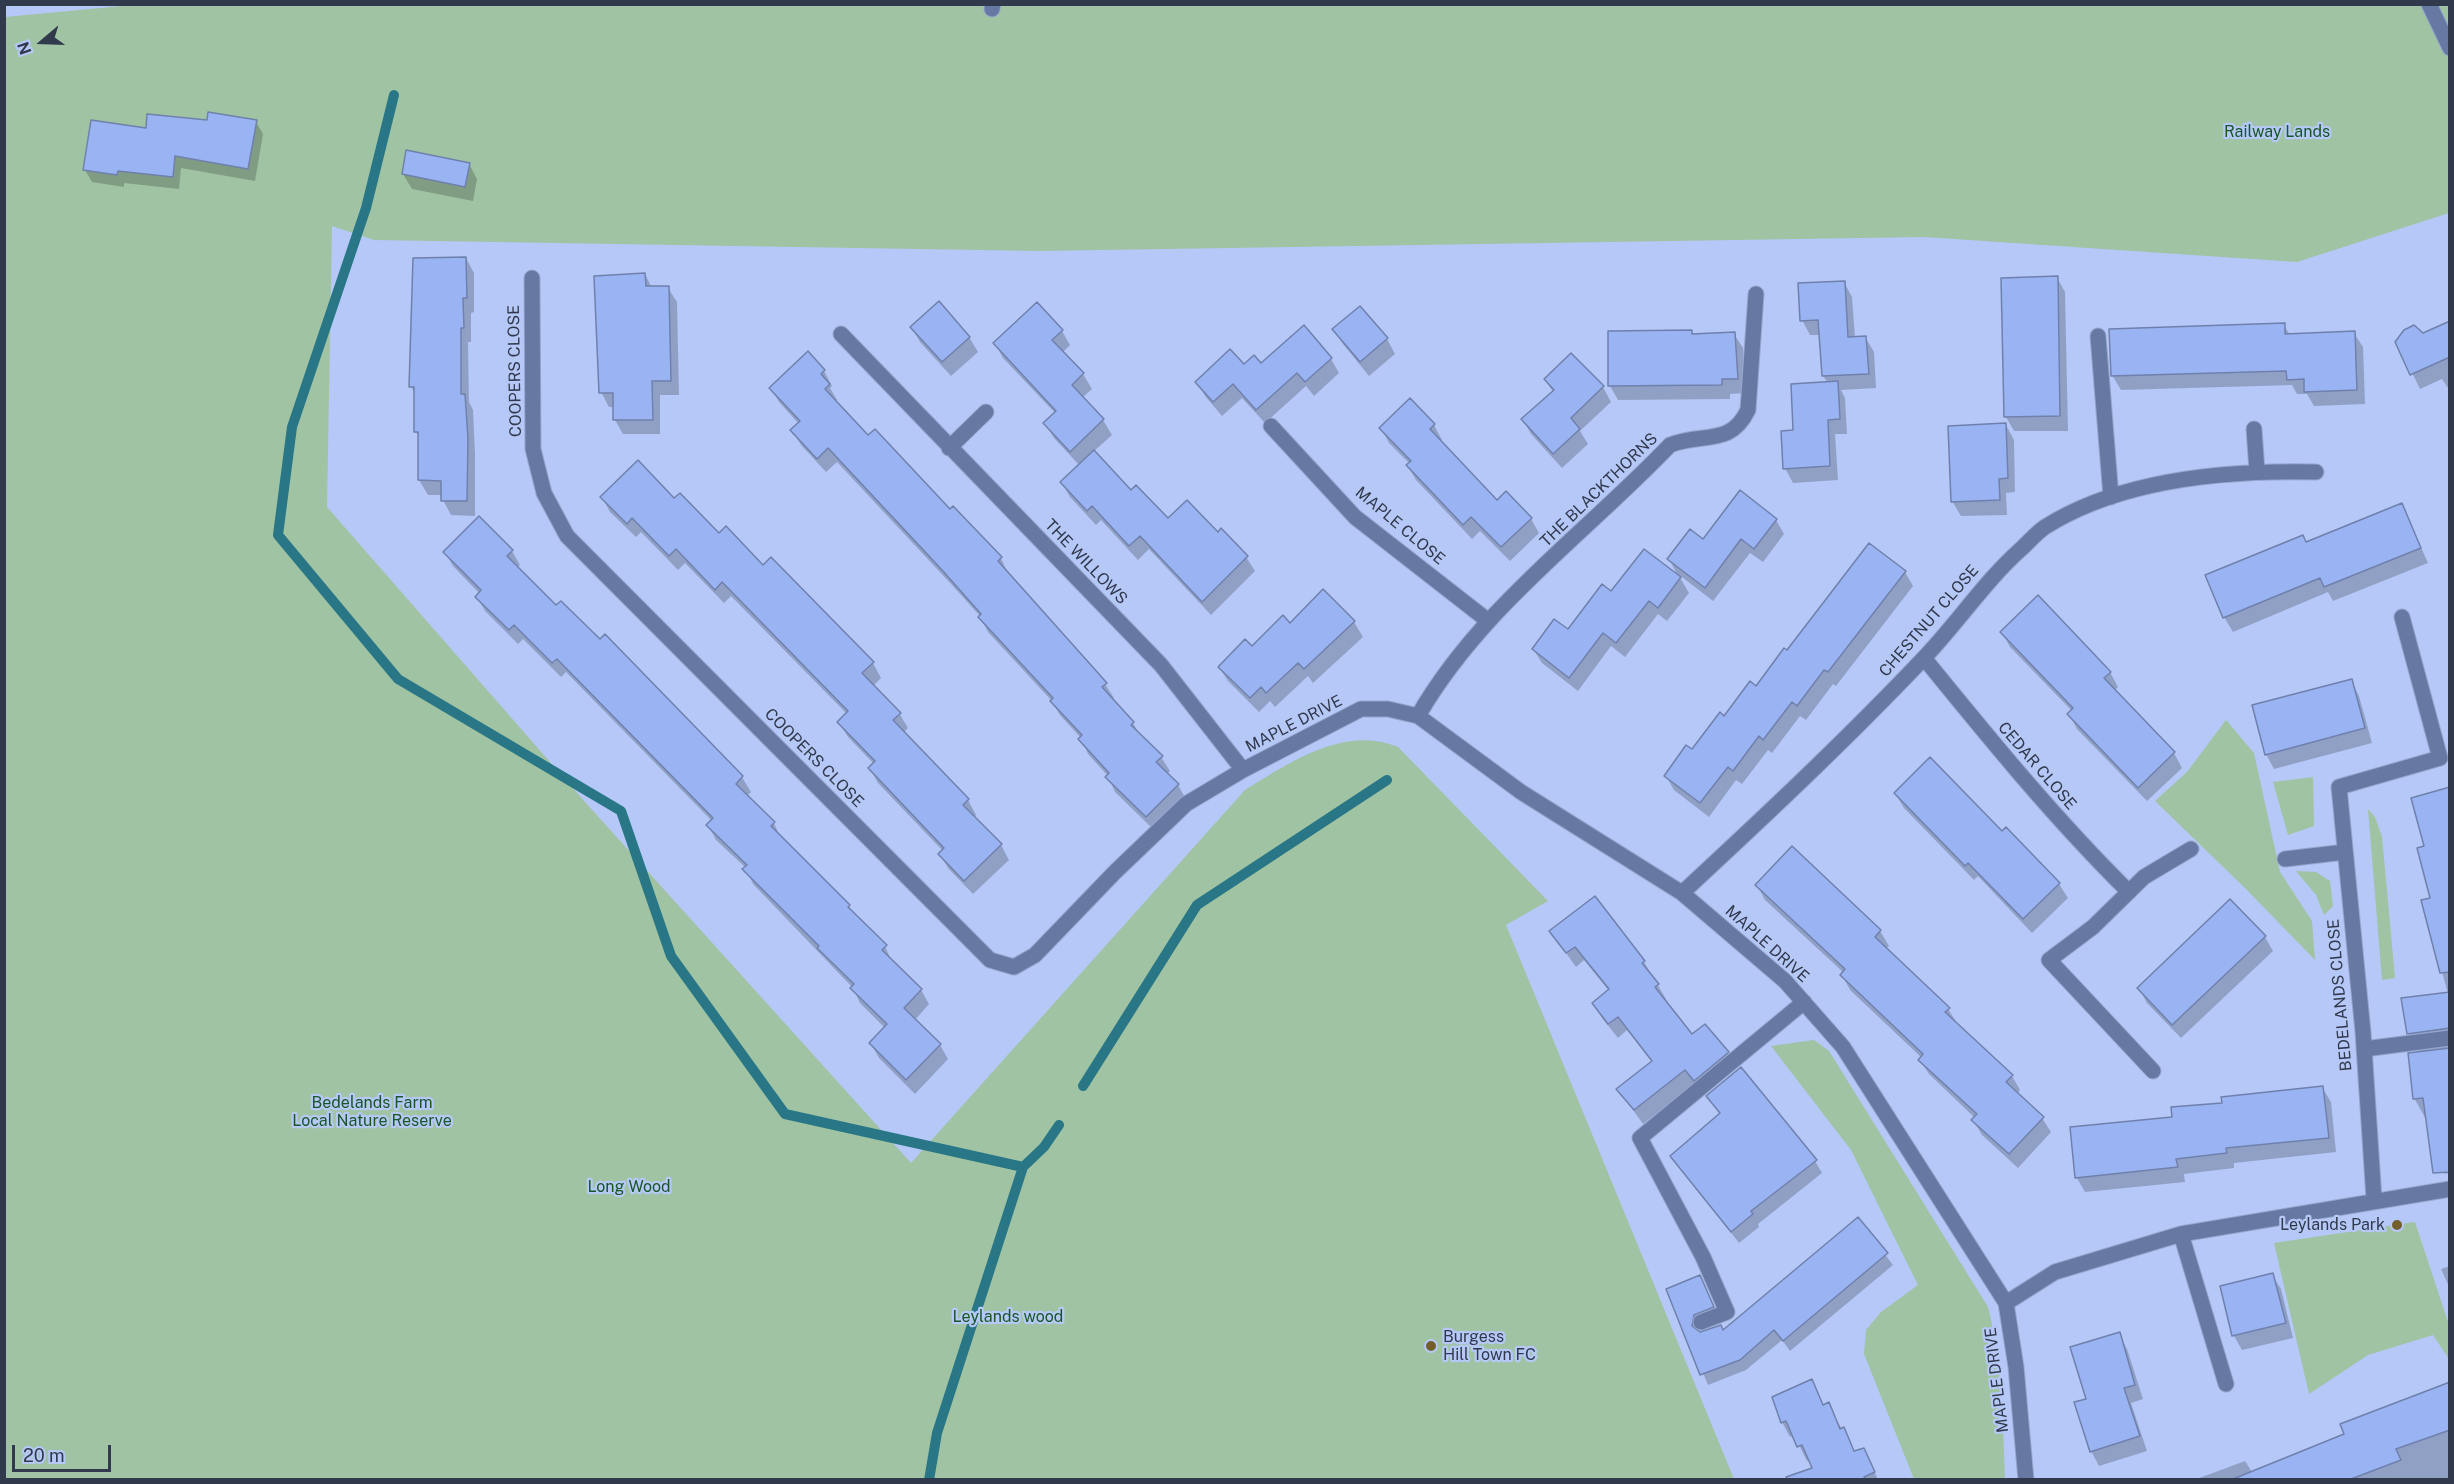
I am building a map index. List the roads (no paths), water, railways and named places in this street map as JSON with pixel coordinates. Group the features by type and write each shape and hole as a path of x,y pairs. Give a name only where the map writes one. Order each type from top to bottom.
{"street":[{"path":"2429,4 2450,48"},
{"name":"COOPERS CLOSE","path":"532,278 533,449 544,493 567,536 990,960 1014,967 1035,955 1186,804 1243,770"},
{"name":"THE BLACKTHORNS","path":"1418,716 1438,681 1487,620 1670,445 1684,440 1734,432 1748,410 1756,294"},
{"name":"THE WILLOWS","path":"841,334 1161,665 1243,770"},
{"path":"2098,336 2111,497"},
{"path":"949,448 986,412"},
{"name":"MAPLE CLOSE","path":"1271,426 1356,517 1487,620"},
{"path":"2254,429 2257,471"},
{"name":"CHESTNUT CLOSE","path":"1682,893 1808,776 1924,658 1998,570 2044,528 2133,489 2257,471 2316,472"},
{"name":"BEDELANDS CLOSE","path":"2374,1199 2364,1049 2339,787 2440,759 2402,617"},
{"name":"CEDAR CLOSE","path":"1924,658 2030,785 2094,858 2129,892"},
{"name":"MAPLE DRIVE","path":"1243,770 1361,710 1388,709 1418,716 1521,792 1682,893 1785,981 1843,1047 2006,1304 2016,1367 2026,1479"},
{"path":"2153,1071 2049,960 2093,927 2144,877 2191,849"},
{"path":"2285,859 2345,852"},
{"path":"1701,1322 1727,1312 1704,1257 1640,1138 1804,1002"},
{"path":"2364,1049 2450,1038"},
{"path":"2006,1304 2055,1272 2181,1234 2374,1199 2450,1189"},
{"path":"2181,1234 2226,1384"}],"waterway":[{"path":"394,95 366,208 292,427 278,535 398,679 621,811 671,956 785,1114 1023,1167"},
{"path":"1083,1086 1197,905 1387,780"},
{"path":"929,1480 937,1433 1023,1167 1044,1147 1059,1125"}],"place":[{"name":"Leylands Park","path":"2397,1225"},
{"name":"Burgess Hill Town FC","path":"1431,1346"}],"park label":[{"name":"Railway Lands","path":"2277,132"},
{"name":"Bedelands Farm Local Nature Reserve","path":"372,1112"},
{"name":"Long Wood","path":"629,1187"},
{"name":"Leylands wood","path":"1008,1317"}]}
